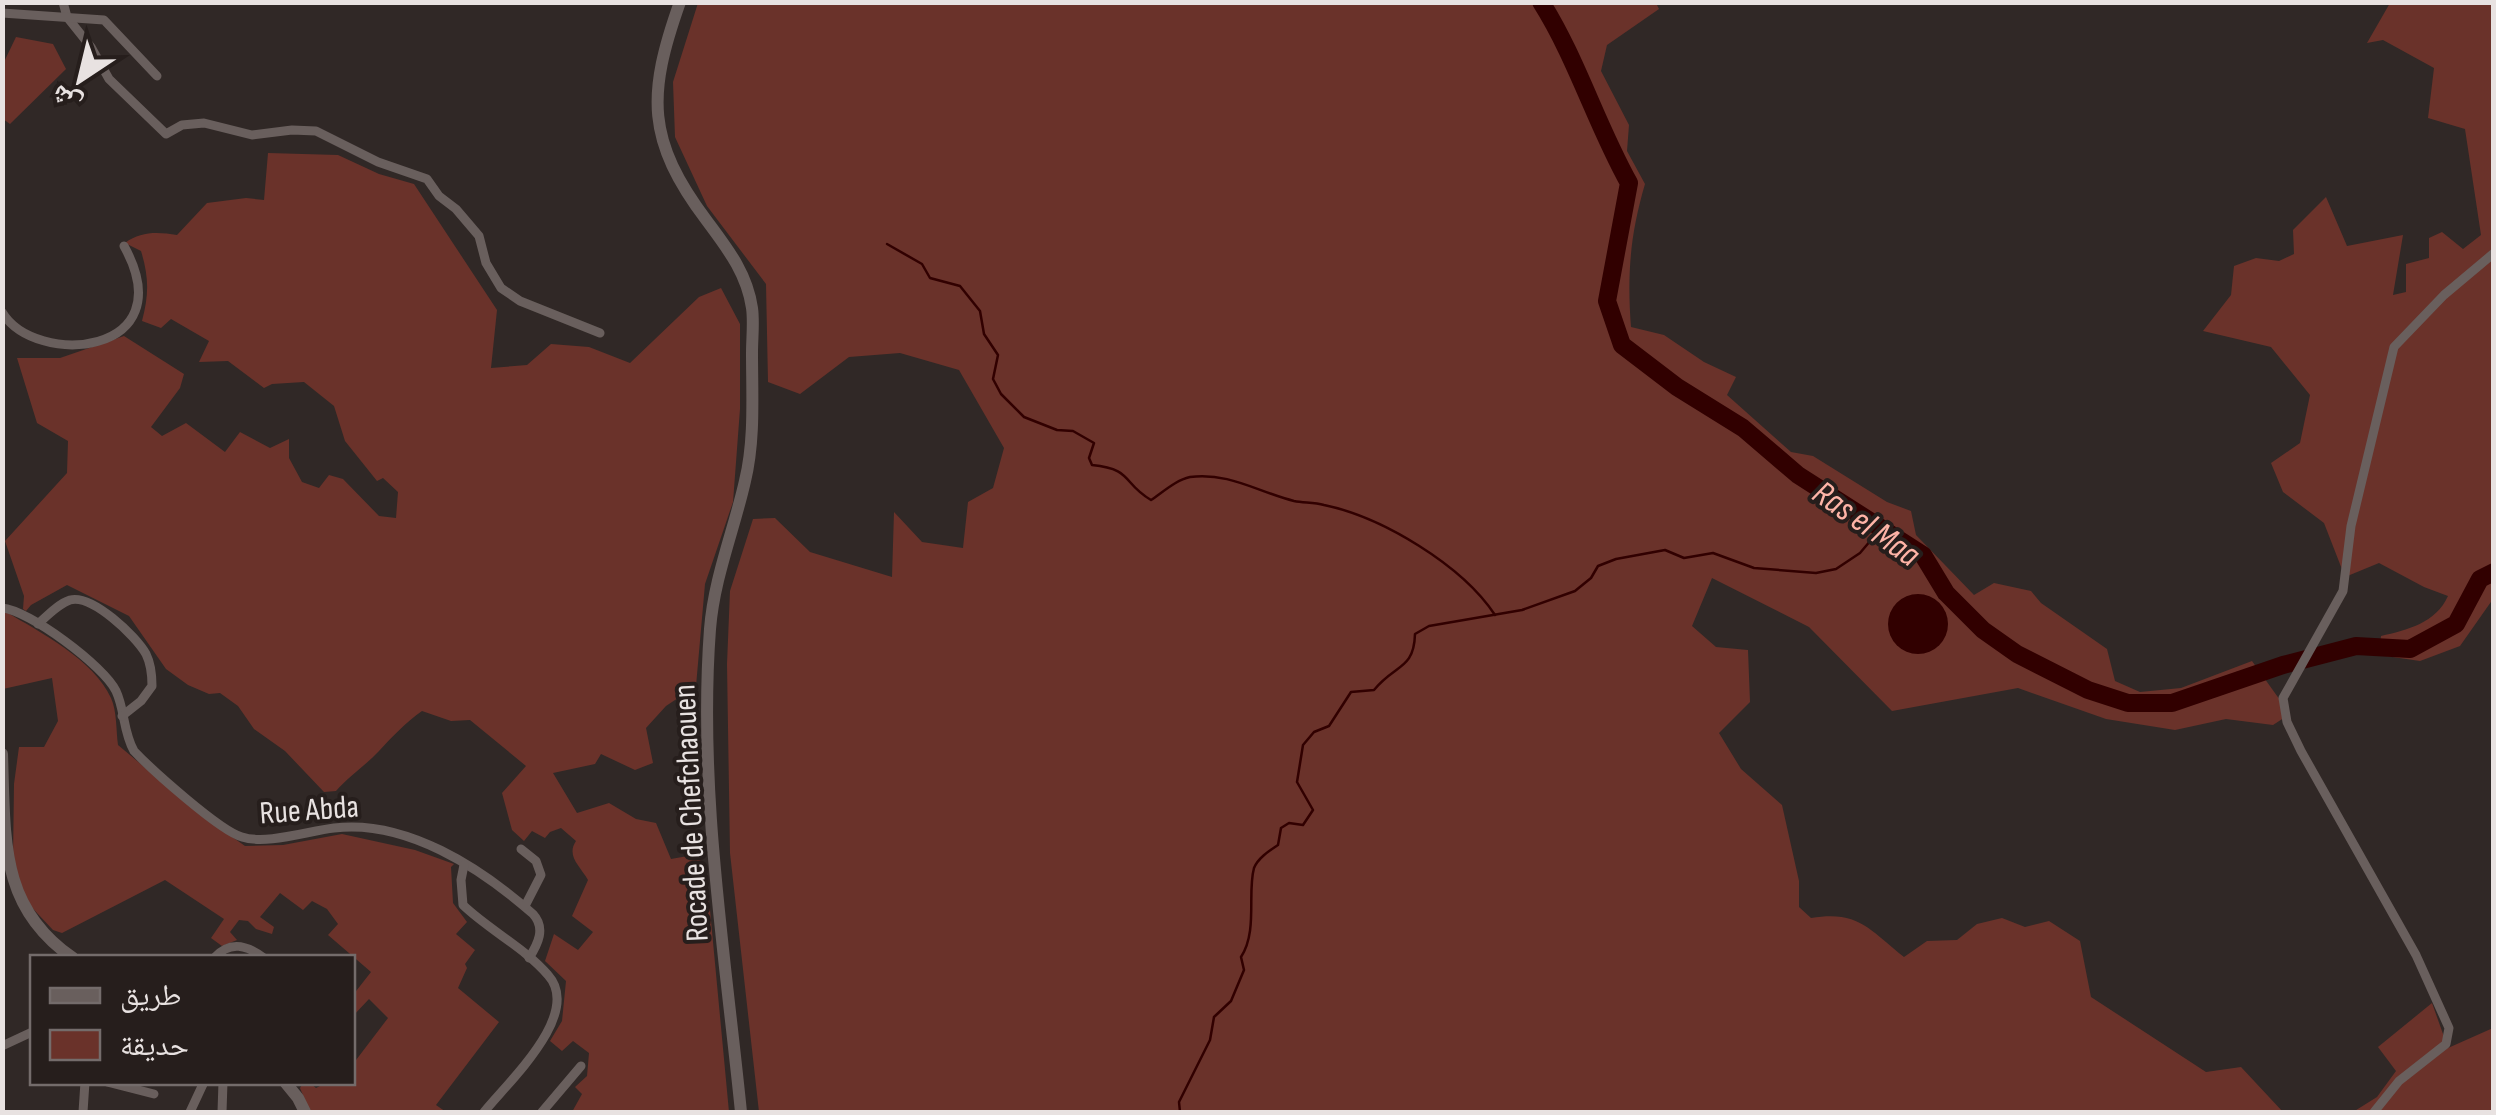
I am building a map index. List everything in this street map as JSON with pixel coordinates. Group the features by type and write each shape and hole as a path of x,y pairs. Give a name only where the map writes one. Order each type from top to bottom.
{"main road":[{"name":"Rocade de Chefchaouen","path":"680,2 664,46 656,86 660,138 688,194 739,266 752,312 749,461 714,599 709,656 708,770 740,1112"},
{"path":"2,754 6,872 12,898 33,930 67,955"},
{"path":"287,1085 305,1112"}],"street":[{"path":"63,2 67,17 115,86 166,134 182,125 204,122 252,134 316,131 378,162 427,179 479,236 486,263 501,288 520,301 600,333"},
{"path":"2,12 104,20 157,76"},
{"path":"2,312 19,330 58,342 86,344 115,334 132,321 139,306 136,268 124,246"},
{"path":"2374,1112 2387,1092 2446,1044 2449,1028 2416,955 2300,751 2287,722 2284,694 2344,591 2352,526 2394,346 2444,295 2494,253"},
{"path":"38,624 65,603 82,600 131,636 148,659 152,686 142,701 122,716"},
{"name":"Rue Abda","path":"2,608 18,610 108,678 118,694 130,744 141,758 241,837 264,839 339,827 370,828 421,842 525,906"},
{"path":"521,848 536,861 541,876 525,906 538,918 540,926 529,958"},
{"path":"464,865 463,905 549,975 556,987 557,1014 552,1028 484,1112"},
{"path":"217,955 236,945 258,955"},
{"path":"2,1046 30,1033"},
{"path":"542,1112 581,1066"},
{"path":"83,1112 85,1085"},
{"path":"119,1085 154,1094"},
{"path":"190,1112 203,1085"},
{"path":"222,1112 223,1085"}],"green space":[{"path":"698,3 1656,3 1659,9 1607,45 1601,71 1629,125 1627,151 1645,184 1631,255 1631,327 1664,335 1704,362 1736,377 1727,395 1791,452 1813,456 1887,502 1911,511 1916,535 1974,595 1994,583 2031,591 2041,603 2107,649 2115,681 2140,692 2181,688 2252,661 2290,714 2273,725 2226,719 2175,730 2106,719 2018,688 1892,711 1809,627 1712,578 1692,626 1716,647 1748,650 1750,702 1719,733 1741,769 1782,805 1799,881 1799,907 1811,918 1852,919 1904,957 1927,941 1957,940 1977,924 2002,918 2025,927 2049,921 2080,941 2091,997 2206,1072 2241,1067 2283,1112 759,1112 730,853 727,664 730,591 753,519 775,518 810,552 892,577 894,512 922,542 963,548 968,502 993,488 1004,448 959,370 900,353 849,357 800,394 768,382 766,284 707,206 675,137 673,82"},
{"path":"2390,3 2493,3 2493,599 2460,646 2420,661 2379,655 2381,636 2428,619 2448,596 2379,563 2345,577 2324,523 2283,492 2271,463 2300,443 2310,395 2271,347 2203,331 2231,295 2234,266 2256,258 2279,261 2294,254 2293,230 2326,197 2347,246 2403,235 2393,295 2406,292 2406,264 2429,258 2429,238 2442,232 2463,249 2481,235 2465,129 2428,118 2434,68 2383,40 2367,43"},
{"path":"16,37 53,44 66,69 10,124 3,119 3,64"},
{"path":"268,153 338,155 379,174 414,184 497,310 491,368 527,365 551,344 589,347 630,363 699,297 721,288 740,324 740,409 733,502 705,584 696,686 666,706 646,728 653,763 635,770 601,754 595,764 553,773 577,813 609,803 636,819 656,823 671,859 699,854 710,910 729,1112 572,1112 582,1094 575,1087 587,1076 589,1053 573,1041 562,1051 550,1041 562,1021 566,981 545,961 554,934 578,950 593,932 572,916 588,880 573,856 576,841 561,828 545,838 532,831 524,841 512,830 502,793 526,766 470,720 451,721 422,711 336,791 324,792 285,751 254,729 238,706 220,693 209,694 188,685 166,669 129,616 67,585 26,611 23,609 24,596 5,541 67,473 68,441 37,423 17,358 60,358 124,336 184,374 180,388 151,427 162,436 186,423 225,452 240,432 270,448 289,439 289,458 302,482 319,488 329,475 343,479 379,516 396,518 398,492 383,478 377,481 345,441 334,406 304,382 264,388 228,361 199,362 209,341 171,319 161,328 142,321 147,286 144,260 141,251 125,243 150,233 177,235 207,203 264,200"},
{"path":"2,613 65,648 92,671 113,703 118,745 245,846 283,845 342,834 415,850 454,864 453,903 467,922 456,934 475,950 465,964 467,968 458,988 499,1022 436,1105 446,1112 310,1112 302,1085 355,1085 355,1061 388,1018 369,999 355,1014 355,992 371,972 328,935 338,924 327,909 312,901 303,910 280,893 260,917 274,927 272,934 239,920 230,932 237,940 222,946 211,938 224,919 165,880 62,933 53,930 22,897 13,860 14,784 19,747 44,747 58,721 52,678 3,689"},
{"path":"2432,1003 2448,1048 2493,1028 2493,1112 2353,1112 2377,1097 2396,1071 2378,1047"}],"shaded area":[{"path":"1918,594 1939,603 1948,624 1939,645 1918,654 1897,645 1888,624 1897,603"}],"waterway":[{"name":"Ras el Maa","path":"1541,2 1629,183 1607,301 1622,345 1677,387 1743,428 1798,475 1923,555 1946,593 1983,630 2017,654 2088,690 2128,703 2172,703 2283,665 2356,646 2410,649 2456,624 2480,579 2494,572"},
{"path":"887,244 922,264 930,278 960,286 980,311 984,334 998,355 993,379 1001,394 1024,417 1057,430 1073,431 1094,443 1089,458 1092,465 1121,473 1151,500 1180,481 1204,476 1347,511 1395,532 1442,561 1481,596 1495,615"},
{"path":"1180,1112 1179,1102 1210,1040 1214,1017 1231,1001 1244,970 1241,957 1251,924 1254,868 1278,845 1281,828 1289,823 1303,825 1313,810 1297,782 1303,745 1314,732 1329,726 1351,692 1374,690 1407,661 1415,634 1429,626 1522,610 1575,591 1598,566 1665,550 1684,558 1713,553 1754,568 1816,573 1836,569 1860,553 1882,527"}]}
